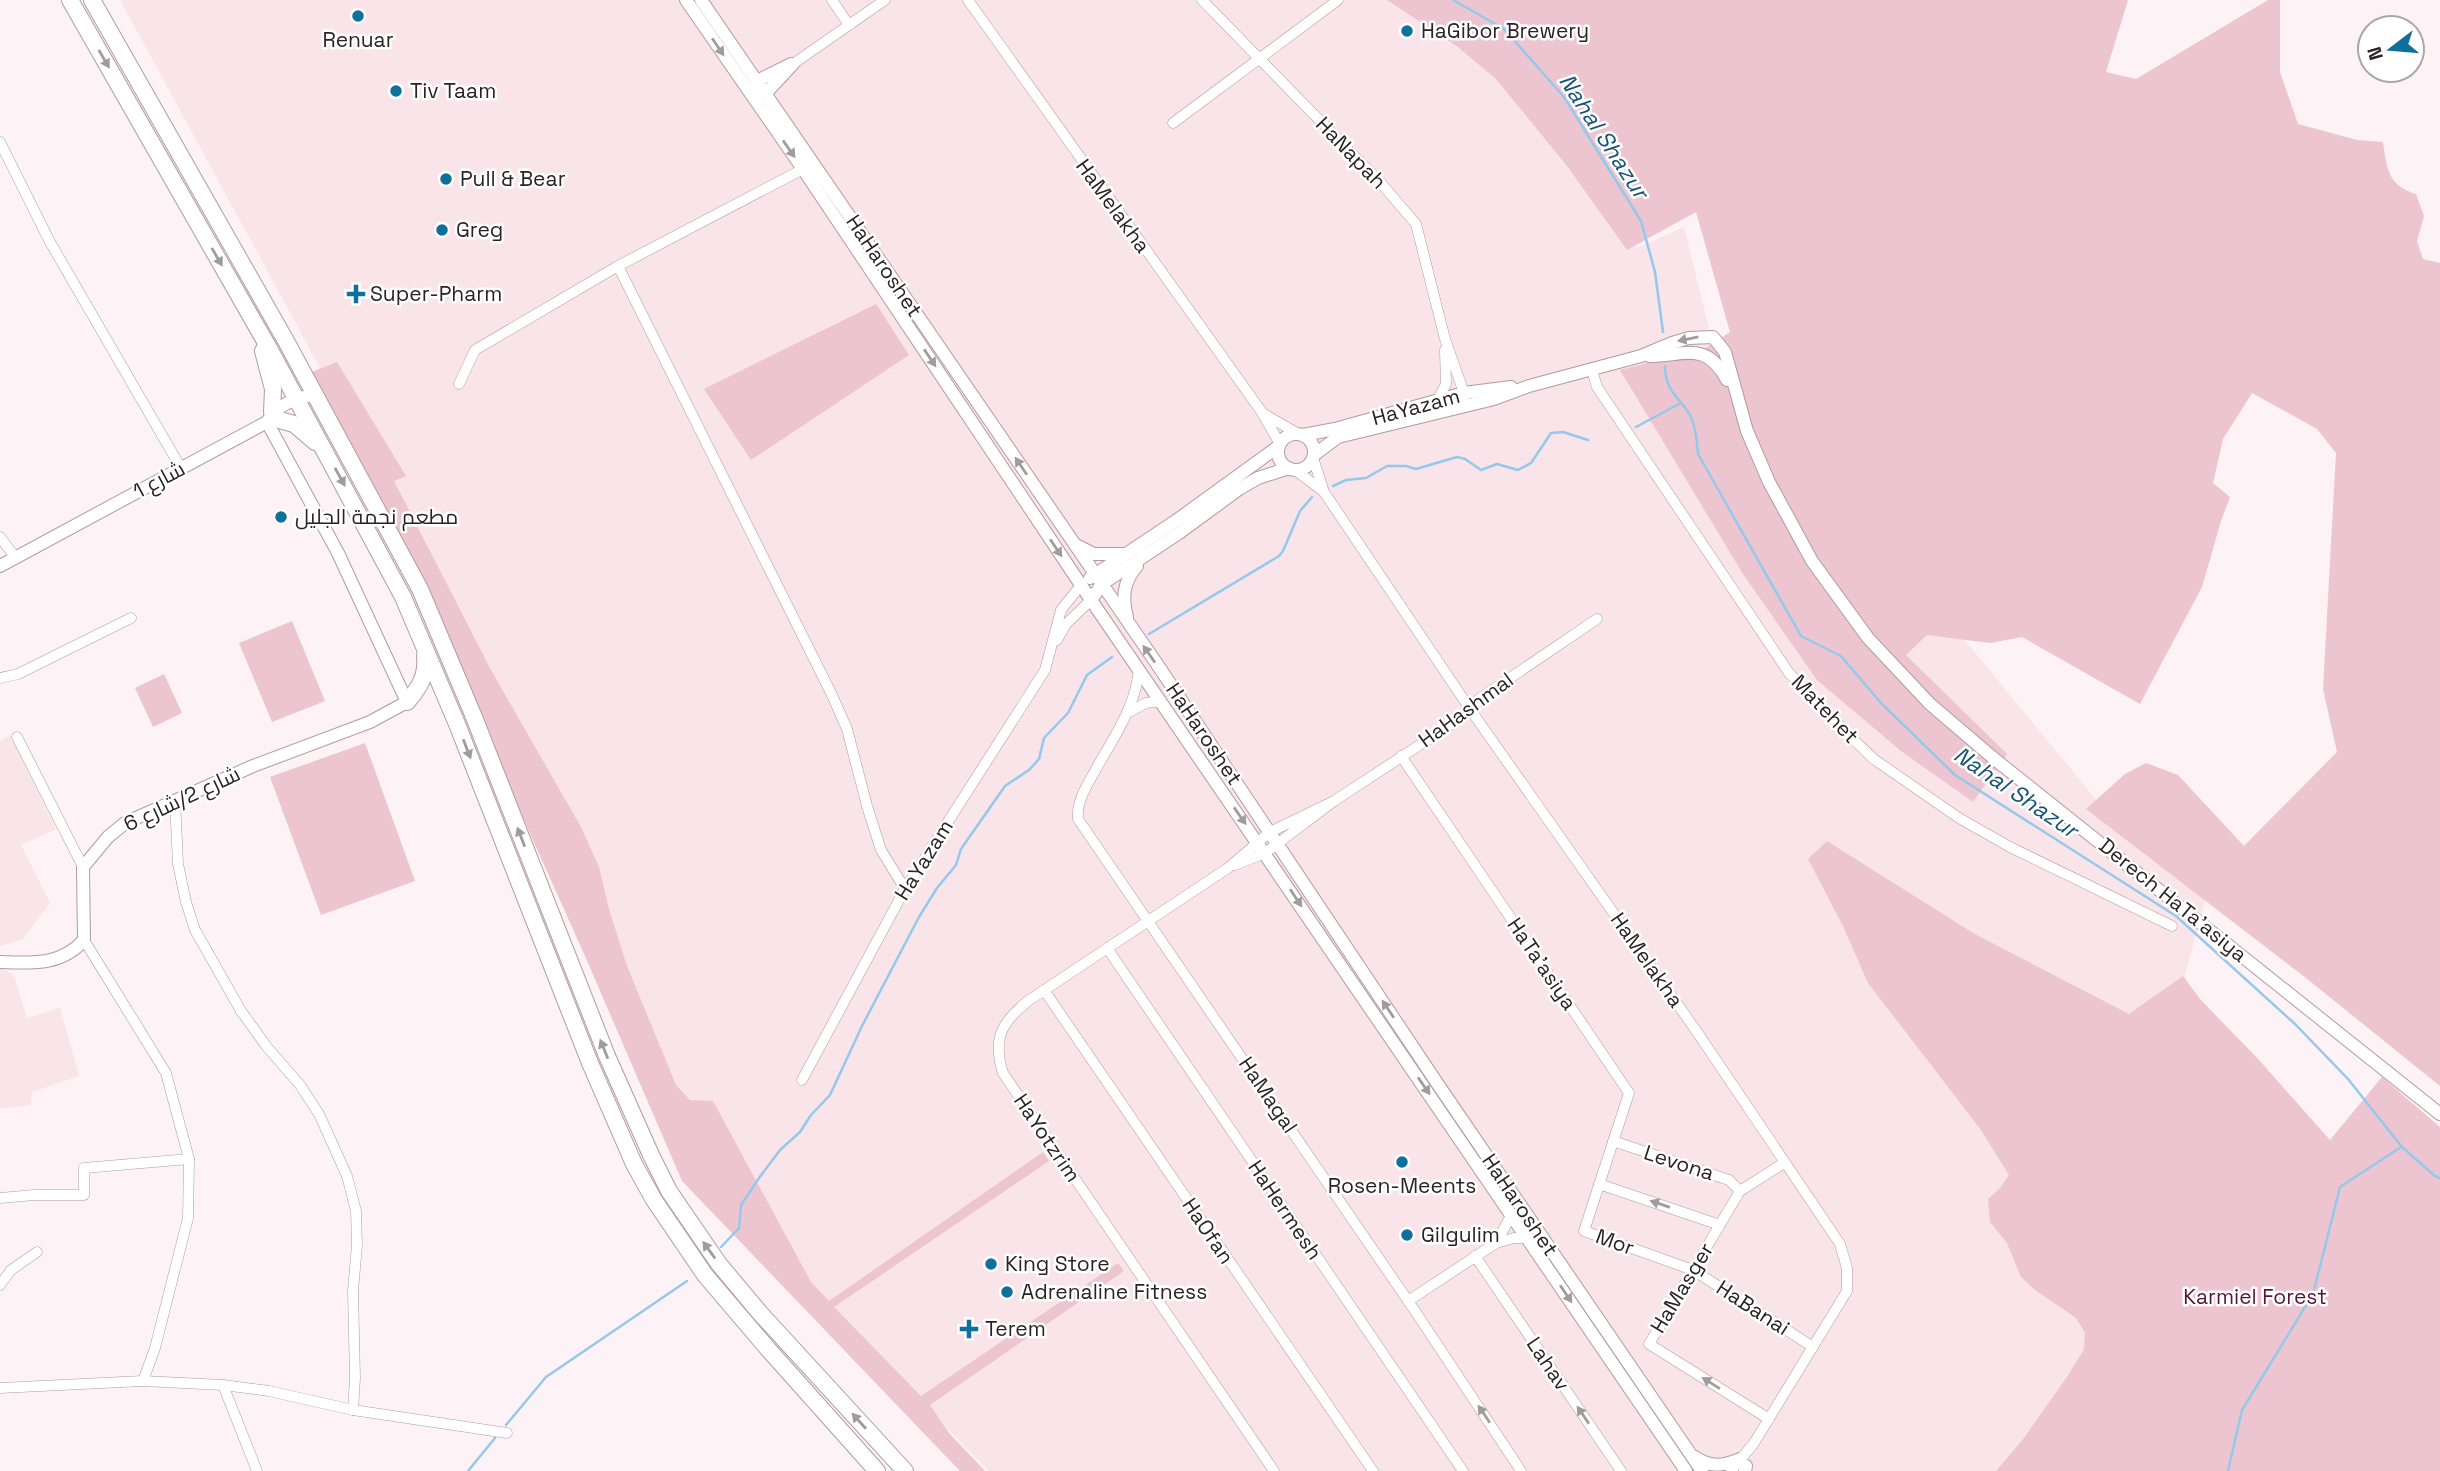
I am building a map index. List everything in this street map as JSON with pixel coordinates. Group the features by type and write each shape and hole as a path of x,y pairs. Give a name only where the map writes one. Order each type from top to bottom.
{"highway":[{"path":"70,0 255,322 386,561 454,715 580,1039 620,1134 654,1200 705,1275 877,1471"},
{"path":"92,0 316,394 402,553 435,621 607,1056 650,1155 669,1191 719,1264 760,1313 905,1471"},
{"path":"255,322 271,374 272,418 294,424 326,452"},
{"path":"407,702 424,677 424,642"},
{"path":"407,702 417,696 432,696 454,715"}],"street":[{"name":"HaHaroshet","path":"686,0 753,87"},
{"name":"HaHaroshet","path":"701,0 803,169 1091,600 1686,1471"},
{"path":"832,0 849,25"},
{"path":"793,64 765,94 753,87 793,64 885,0"},
{"name":"HaMelakha","path":"968,0 1261,411 1279,445 1279,458 1324,492"},
{"name":"HaNapah","path":"1202,0 1387,190 1416,224 1444,339 1464,399"},
{"path":"1173,123 1338,0"},
{"name":"HaHaroshet","path":"765,94 1099,579 1702,1471"},
{"path":"0,142 50,242 181,468"},
{"path":"459,383 475,350 618,266 803,169"},
{"path":"618,266 837,706 847,729 881,849 905,889"},
{"name":"Derech HaTa'asiya","path":"1592,370 1641,356 1672,342 1713,337 1725,352 1737,399 1769,482 1812,561 1868,638 1930,704 1992,757 2440,1114"},
{"name":"HaNapah","path":"1437,401 1446,383 1444,339"},
{"name":"Derech HaTa'asiya","path":"1641,356 1689,352 1708,356 1719,365 1737,399"},
{"name":"HaYazam","path":"1314,456 1338,437 1464,399 1592,370"},
{"name":"Matehet","path":"1592,370 1597,387 1789,673 1854,741 1875,760 1958,818 2010,847 2172,926"},
{"name":"شارع 1","path":"0,565 316,394"},
{"name":"HaYazam","path":"1301,434 1348,425 1437,401 1464,399"},
{"name":"HaMelakha","path":"1261,411 1312,443 1324,492 1470,709 1695,1029 1840,1244 1847,1268 1847,1291 1754,1443 1743,1467 1731,1471"},
{"path":"272,418 407,702"},
{"path":"1279,445 1286,436 1301,434"},
{"name":"HaYazam","path":"802,1080 905,889 1045,670 1061,610 1081,585 1146,556 1178,526 1279,445"},
{"path":"1292,469 1304,468 1314,456"},
{"name":"HaYazam","path":"1053,646 1066,624 1091,600 1099,579 1128,553 1248,483 1268,474 1292,469"},
{"path":"0,537 15,557"},
{"path":"1074,544 1094,554 1128,553"},
{"path":"1129,625 1124,590 1133,570 1146,556"},
{"path":"0,678 18,674 131,618"},
{"name":"HaHashmal","path":"1278,845 1334,801 1464,716 1479,699 1597,619"},
{"name":"HaMagal","path":"1139,669 1137,685 1127,713 1082,795 1078,819 1521,1471"},
{"path":"1127,713 1146,703 1161,701"},
{"name":"شارع 2/شارع 6","path":"83,867 108,837 125,823 317,740 370,722 407,702"},
{"path":"17,737 83,867 84,940 166,1073 189,1159 188,1218 155,1348 143,1381"},
{"name":"HaTa'asiya","path":"1401,756 1629,1093 1599,1184"},
{"path":"175,800 178,864 195,930 241,1011 300,1086 318,1114 335,1145 347,1176 356,1211 357,1245 352,1410"},
{"name":"HaHashmal","path":"1270,832 1334,801"},
{"name":"HaYotzrim","path":"1270,832 1228,868 1013,1013 1005,1022 999,1045 999,1059 1003,1073 1274,1471"},
{"name":"HaYotzrim","path":"1228,868 1278,845"},
{"path":"0,962 53,961 68,955 84,940"},
{"name":"HaHermesh","path":"1107,948 1463,1471"},
{"name":"HaOfan","path":"1044,990 1373,1471"},
{"name":"Levona","path":"1613,1141 1729,1180 1740,1191"},
{"path":"0,1198 84,1195 85,1168 189,1159"},
{"name":"HaMasger","path":"1769,1419 1649,1344 1740,1191 1784,1163"},
{"path":"1599,1184 1720,1225"},
{"name":"Mor","path":"1599,1184 1584,1231 1693,1270"},
{"path":"1496,1243 1512,1214"},
{"path":"1408,1301 1496,1243 1514,1238 1529,1238"},
{"path":"0,1285 11,1269 37,1252"},
{"name":"Lahav","path":"1475,1256 1621,1471"},
{"name":"HaBanai","path":"1693,1270 1813,1347"},
{"path":"0,1388 143,1381 223,1385 269,1391 352,1410 508,1433"},
{"path":"223,1385 257,1471"},
{"path":"1689,1452 1711,1466 1728,1464 1743,1467"}],"shaded area":[{"path":"120,0 1465,0 1621,229 1637,248 1684,227 1709,329 2121,830 2205,900 2079,1372 2014,1471 989,1471 715,1191 472,647"},
{"path":"10,735 56,829 21,845 50,903 23,939 0,946 0,741"},
{"path":"0,968 14,976 27,1018 60,1008 79,1076 32,1092 31,1105 0,1109"}],"green space":[{"path":"1387,0 2128,0 2106,72 2136,79 2268,0 2280,0 2280,72 2298,124 2357,140 2383,142 2390,174 2399,186 2416,194 2424,216 2417,241 2423,259 2440,263 2440,1086 2306,978 2086,809 2125,774 2146,763 2178,775 2244,846 2337,752 2323,689 2336,453 2317,429 2252,393 2223,439 2213,483 2230,497 2202,587 2140,704 2022,637 1990,643 1927,635 1906,655 2007,754 1973,802 1901,751 1817,680 1743,574 1620,370 1706,348 1730,332 1696,212 1627,250 1567,166 1496,79 1458,47"},
{"path":"876,304 909,355 751,460 704,389"},
{"path":"337,362 406,476 394,481 491,670 581,827 599,867 627,966 676,1085 690,1100 713,1101 811,1282 829,1301 1043,1152 1049,1161 834,1307 921,1396 1118,1263 1124,1271 930,1405 949,1433 985,1471 960,1471 682,1181 497,760 309,373"},
{"path":"292,621 325,701 272,722 239,643"},
{"path":"164,674 182,713 153,727 135,688"},
{"path":"365,743 415,881 321,915 270,777"},
{"name":"Karmiel Forest","path":"1827,841 1973,933 2129,1014 2183,976 2200,999 2330,1140 2382,1077 2440,1127 2440,1471 1996,1471 2024,1438 2069,1374 2084,1349 2085,1333 2076,1318 2021,1277 2007,1243 1990,1222 1988,1199 2009,1175 1981,1130 1868,983 1843,926 1808,859"}],"waterway":[{"name":"Nahal Shazur","path":"1453,0 1504,29 1564,97 1641,221 1655,272 1663,332"},
{"name":"Nahal Shazur","path":"1665,366 1667,382 1692,420 1698,454 1801,636 1841,656 1881,703 1955,775 2176,916 2295,1024 2348,1079 2402,1147 2440,1178"},
{"path":"1636,427 1679,404"},
{"path":"1333,486 1346,480 1366,478 1387,466 1416,469 1457,457 1481,470 1497,464 1518,470 1531,463 1551,433 1563,432 1588,440"},
{"path":"1149,634 1279,556 1300,511 1312,497"},
{"path":"721,1247 739,1228 741,1205 759,1178 780,1150 800,1132 811,1115 830,1095 862,1026 919,917 937,888 956,865 961,849 1005,786 1029,770 1039,759 1044,738 1068,713 1087,675 1112,657"},
{"path":"2228,1471 2242,1410 2313,1294 2340,1187 2401,1147"},
{"path":"506,1425 546,1377 687,1281"},
{"path":"468,1471 495,1438"}],"place":[{"name":"Renuar","path":"358,16"},
{"name":"HaGibor Brewery","path":"1407,31"},
{"name":"Tiv Taam","path":"396,91"},
{"name":"Pull & Bear","path":"446,179"},
{"name":"Greg","path":"442,230"},
{"name":"Super-Pharm","path":"356,294"},
{"name":"مطعم نجمة الجليل","path":"281,517"},
{"name":"Rosen-Meents","path":"1402,1162"},
{"name":"Gilgulim","path":"1407,1235"},
{"name":"King Store","path":"991,1264"},
{"name":"Adrenaline Fitness","path":"1007,1292"},
{"name":"Terem","path":"969,1329"}]}
